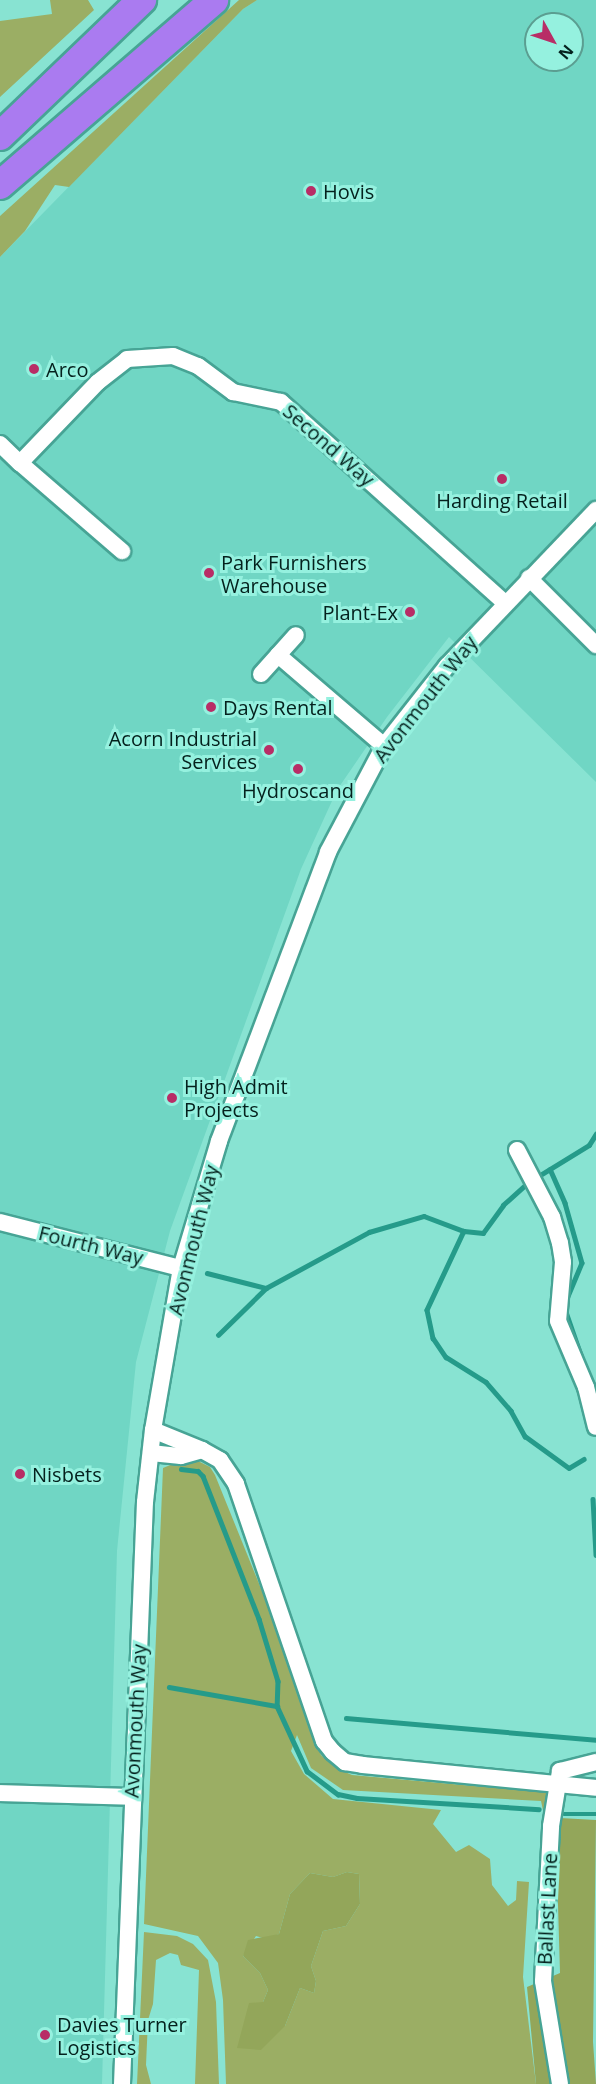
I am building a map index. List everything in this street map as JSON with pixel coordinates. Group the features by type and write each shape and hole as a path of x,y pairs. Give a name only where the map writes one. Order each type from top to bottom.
{"highway":[{"path":"0,136 68,68 142,0"},
{"path":"35,153 191,0"},
{"path":"0,185 214,0"},
{"path":"0,124 68,68"}],"street":[{"name":"Second Way","path":"20,463 98,382 127,359 173,356 198,366 233,392 281,402 505,603"},
{"path":"0,444 122,551"},
{"name":"Avonmouth Way","path":"122,2084 131,1797 153,1430 181,1268 219,1141 328,852 384,746 447,666 596,510"},
{"path":"529,578 596,645"},
{"path":"261,674 296,635"},
{"path":"278,655 384,746"},
{"path":"517,1150 552,1217 560,1243 563,1262 558,1321 586,1387 596,1427"},
{"name":"Fourth Way","path":"0,1222 181,1268"},
{"path":"153,1430 220,1460 236,1484 324,1741 345,1762 596,1788"},
{"path":"151,1453 181,1456 202,1450"},
{"path":"559,1785 560,1771 596,1762"},
{"name":"Ballast Lane","path":"559,1785 551,1826 543,1981 561,2084"},
{"path":"0,1793 131,1797"}],"shaded area":[{"path":"50,0 88,0 94,10 0,97 0,21 52,14"},
{"path":"239,0 257,0 243,9 69,187 55,185 25,231 0,257 0,216"},
{"path":"257,0 596,0 596,782 449,637 387,717 337,790 301,869 170,1231 136,1362 117,1551 102,2084 0,2084 0,257 243,9"},
{"path":"194,1459 210,1467 215,1475 266,1601 321,1755 336,1768 352,1775 551,1793 547,1815 544,1815 541,1801 343,1790 311,1768 297,1735 291,1751 304,1774 333,1799 441,1810 433,1824 456,1852 469,1845 490,1859 492,1885 508,1906 516,1900 517,1881 529,1882 523,1977 536,2084 226,2084 223,2000 218,1963 198,1936 144,1924 163,1468 180,1461 194,1463","holes":["347,1872 359,1874 360,1904 346,1926 323,1931 311,1966 316,1981 314,1993 300,1988 285,2026 263,2002 268,1990 260,1973 243,1956 256,1936 266,1939 279,1934 290,1894 310,1873 333,1877"]},
{"path":"560,1818 596,1820 593,2042 596,2084 536,2084 527,1987 560,1973 556,1836"},
{"path":"347,1872 359,1874 360,1904 346,1926 323,1931 311,1966 316,1981 314,1993 300,1988 285,2026 261,2050 237,2048 249,2003 263,2002 268,1990 260,1973 243,1956 248,1940 279,1934 290,1894 310,1873 333,1877"},
{"path":"144,1932 177,1936 193,1944 208,1960 216,2002 219,2084 195,2084 199,1970 181,1965 178,1955 170,1953 156,1960 153,2004 148,2020 146,2065 151,2084 137,2084"}],"waterway":[{"path":"542,1174 589,1145 596,1134"},
{"path":"550,1169 565,1203 582,1263 566,1301"},
{"path":"207,1273 266,1288 369,1232 424,1216 464,1231 483,1233 503,1205 526,1184"},
{"path":"464,1231 427,1310 433,1338 446,1357 486,1382 511,1411 525,1436 569,1468 584,1459"},
{"path":"218,1335 266,1288"},
{"path":"565,1309 582,1358"},
{"path":"181,1469 198,1471 203,1476 259,1619 278,1681 277,1706 307,1771 338,1794 357,1798 539,1809"},
{"path":"593,1499 596,1555"},
{"path":"169,1687 277,1706"},
{"path":"346,1718 596,1740"},
{"path":"564,1814 596,1814"}],"place":[{"name":"Hovis","path":"311,191"},
{"name":"Arco","path":"34,369"},
{"name":"Harding Retail","path":"502,479"},
{"name":"Park Furnishers Warehouse","path":"209,573"},
{"name":"Plant-Ex","path":"410,612"},
{"name":"Days Rental","path":"211,707"},
{"name":"Acorn Industrial Services","path":"269,750"},
{"name":"Hydroscand","path":"298,769"},
{"name":"High Admit Projects","path":"172,1098"},
{"name":"Nisbets","path":"20,1474"},
{"name":"Davies Turner Logistics","path":"45,2035"}]}
